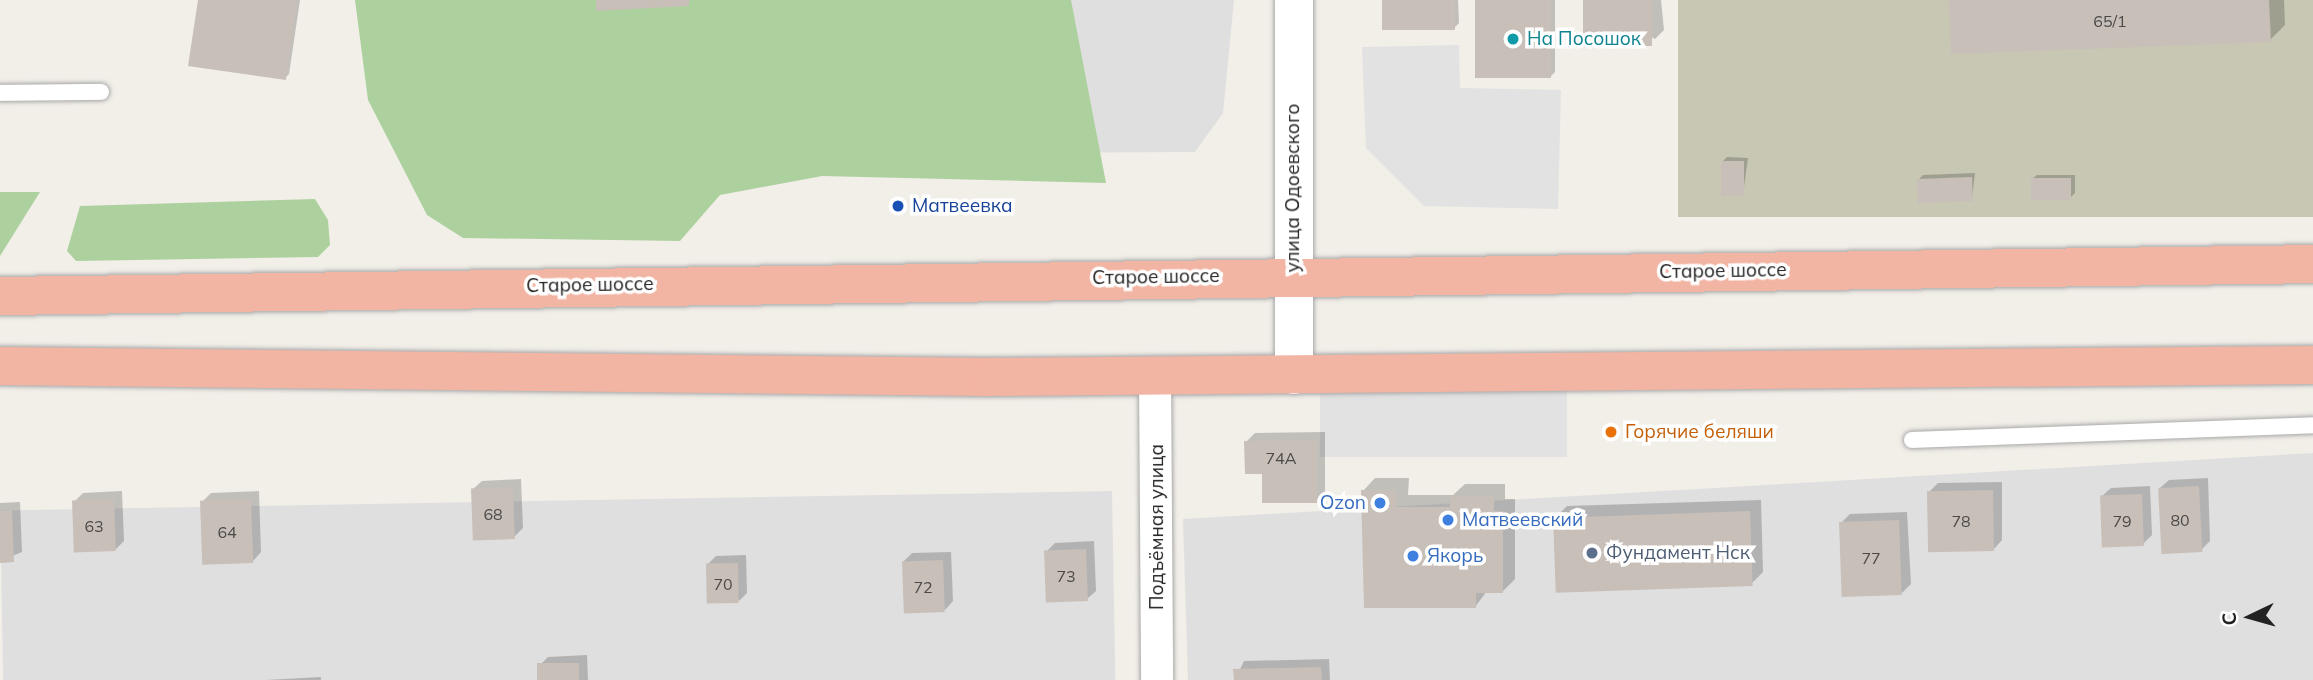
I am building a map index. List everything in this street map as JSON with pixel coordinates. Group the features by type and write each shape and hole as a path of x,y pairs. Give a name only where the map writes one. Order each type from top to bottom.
{"highway":[{"name":"Старое шоссе","path":"0,296 1292,274 2313,264"},
{"path":"0,366 1294,375 2313,365"}],"street":[{"name":"улица Одоевского","path":"1294,0 1294,375"},
{"name":"Подъёмная улица","path":"1155,375 1157,680"}],"lane":[{"path":"0,93 101,92"},
{"path":"1912,440 2313,425"}],"shaded area":[{"path":"391,0 1234,0 1223,113 1195,152 399,157"},
{"path":"1678,0 2313,0 2313,217 1678,217"},
{"path":"1459,45 1460,88 1561,90 1558,209 1424,206 1366,148 1362,47"},
{"path":"1320,361 1567,361 1567,457 1320,457"},
{"path":"2313,453 2313,680 1188,680 1183,519"},
{"path":"1112,491 1115,680 3,680 0,510"}],"green space":[{"path":"355,0 1071,0 1106,183 822,176 720,195 680,241 463,238 427,215 368,100"},
{"path":"0,192 40,192 0,256"},
{"path":"315,199 328,220 330,245 318,257 76,261 67,251 80,206"}],"building":[{"path":"198,0 297,0 286,80 188,66"},
{"path":"596,0 689,0 689,6 596,11"},
{"path":"1382,0 1455,0 1455,30 1382,30"},
{"name":"На Посошок","path":"1475,0 1551,0 1551,78 1475,78"},
{"path":"1583,0 1652,0 1652,46 1583,46"},
{"path":"1949,0 2269,0 2271,42 1951,54"},
{"path":"1721,161 1744,161 1744,196 1721,196"},
{"path":"1972,177 1973,201 1918,203 1917,179"},
{"path":"2031,178 2071,178 2071,200 2031,200"},
{"path":"1317,440 1317,503 1262,503 1262,474 1245,474 1244,441"},
{"path":"2199,486 2202,552 2162,554 2158,488"},
{"path":"513,487 515,539 473,540 471,488"},
{"path":"1361,490 1397,490 1396,507 1450,507 1451,495 1494,496 1494,511 1503,511 1503,593 1476,593 1476,608 1364,608"},
{"path":"1993,490 1994,551 1928,552 1927,491"},
{"path":"2142,494 2144,546 2102,547 2100,495"},
{"path":"114,499 116,551 74,552 72,500"},
{"path":"251,499 253,563 202,565 200,501"},
{"path":"12,510 14,562 0,563 0,511"},
{"path":"1750,511 1753,586 1556,593 1553,518"},
{"path":"1899,520 1902,595 1842,597 1839,522"},
{"path":"1086,549 1088,601 1046,602 1044,550"},
{"path":"943,560 945,612 904,613 902,561"},
{"path":"738,563 739,603 707,604 706,564"},
{"path":"537,663 579,663 579,680 537,680"},
{"path":"1321,667 1322,680 1234,680 1233,669"}],"place":[{"name":"На Посошок","path":"1513,39"},
{"name":"Матвеевка","path":"898,206"},
{"name":"Горячие беляши","path":"1611,432"},
{"name":"Ozon","path":"1380,503"},
{"name":"Матвеевский","path":"1448,520"},
{"name":"Фундамент Нск","path":"1592,553"},
{"name":"Якорь","path":"1413,556"}]}
